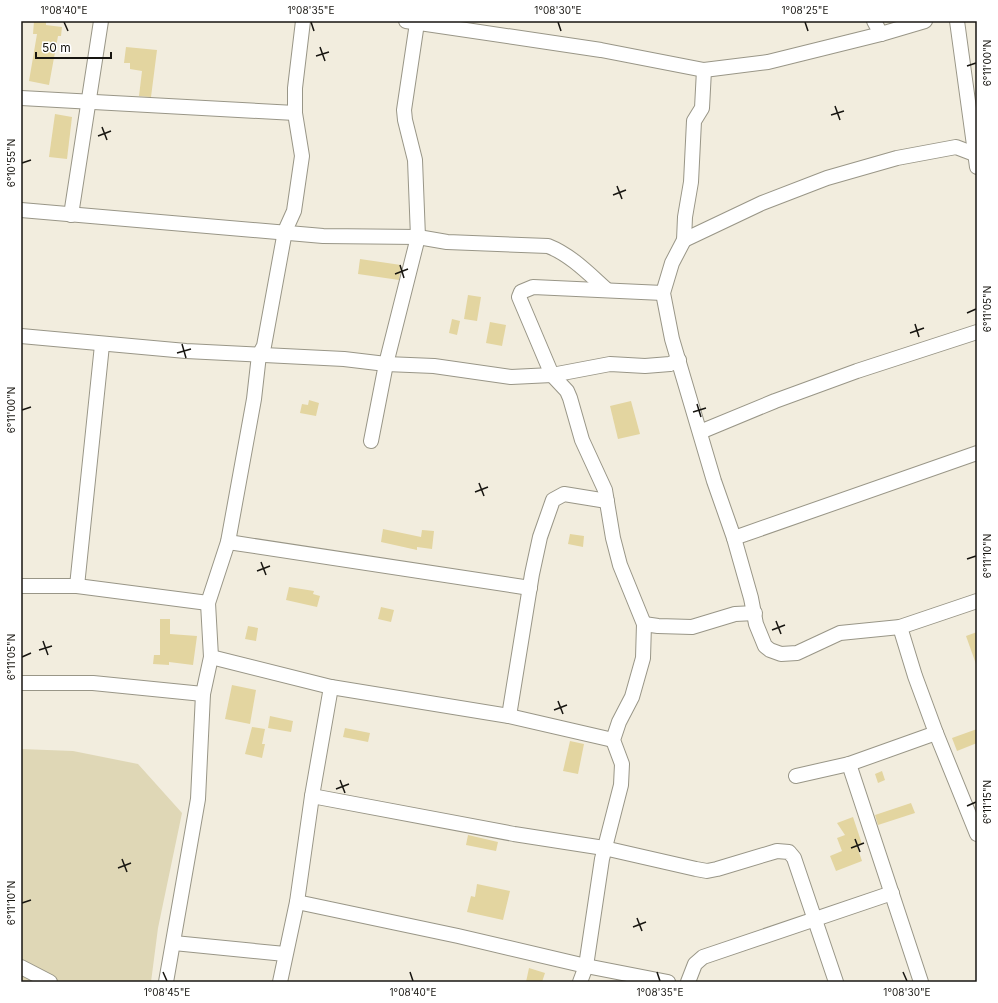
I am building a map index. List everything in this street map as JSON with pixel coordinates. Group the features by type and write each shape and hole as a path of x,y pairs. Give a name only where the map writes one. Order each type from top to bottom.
{"street":[{"path":"71,215 101,21"},
{"path":"166,982 198,799 203,694 211,657 208,604 228,542 254,399 259,355 264,346 285,231 294,211 302,156 295,113 295,88 303,21"},
{"path":"874,21 881,34"},
{"path":"371,441 386,364 418,238 415,160 404,120 411,22 601,50 704,70 768,62 881,34 925,21"},
{"path":"957,21 976,159"},
{"path":"704,70 702,108 694,121 691,182 685,217 684,240 672,263 663,293 668,324 700,432 734,538 755,613 756,624 765,646 770,650 781,654 797,653 840,633 900,627 977,601"},
{"path":"21,98 295,113"},
{"path":"684,240 762,203 827,178 897,158 956,147 964,149 976,159"},
{"path":"21,210 285,231 323,236 418,238 447,242 548,246 556,249 583,268 607,290"},
{"path":"580,982 586,966 604,848 621,785 622,764 613,740 619,722 632,697 643,658 644,624 620,565 605,490 582,440 570,398 567,391 552,375 519,297 521,292 533,287 663,293"},
{"path":"700,432 775,401 857,371 977,332"},
{"path":"21,336 102,344 434,366 530,377 552,375 610,364 645,366 670,364 679,360"},
{"path":"77,586 102,344"},
{"path":"734,538 977,453"},
{"path":"509,716 540,537 553,500 564,494 607,501"},
{"path":"228,542 530,588"},
{"path":"21,586 77,586 208,604"},
{"path":"644,624 692,627 735,614 755,613"},
{"path":"900,627 915,676 936,733 974,820 977,834"},
{"path":"211,657 331,687 509,716 613,740"},
{"path":"21,683 93,682 203,694"},
{"path":"280,982 297,902 312,796 331,687"},
{"path":"796,776 849,764 936,733"},
{"path":"849,764 921,982"},
{"path":"312,796 514,834 604,848 707,871 777,851 789,852 794,858 836,982"},
{"path":"688,982 695,964 704,957 815,920 892,892"},
{"path":"297,902 458,936 586,966 668,982"},
{"path":"174,943 285,954"},
{"path":"21,968 50,982"}],"shaded area":[{"path":"21,749 73,751 138,764 182,813 158,928 151,982 21,982"}],"building":[{"path":"34,21 46,22 46,25 62,27 61,36 58,36 49,85 29,81 37,34 33,34"},
{"path":"126,47 157,50 151,97 139,96 142,71 130,69 130,63 124,63"},
{"path":"55,114 72,117 67,159 49,157"},
{"path":"360,259 401,265 399,280 358,274"},
{"path":"468,295 481,297 477,321 464,319"},
{"path":"452,319 460,321 457,335 449,333"},
{"path":"490,322 506,325 502,346 486,343"},
{"path":"309,400 319,403 316,416 300,413 302,404 308,405"},
{"path":"631,401 640,434 618,439 610,406"},
{"path":"383,529 421,537 422,530 434,531 432,549 417,547 417,550 381,542"},
{"path":"570,534 584,536 583,547 568,544"},
{"path":"289,587 314,591 313,594 320,596 317,607 286,600"},
{"path":"381,607 394,610 391,622 378,619"},
{"path":"160,619 170,619 170,634 197,636 193,665 169,662 169,665 153,664 154,655 160,655"},
{"path":"248,626 258,628 256,641 245,639"},
{"path":"977,632 977,664 976,664 966,636"},
{"path":"232,685 256,690 250,724 225,719"},
{"path":"270,716 293,721 291,732 268,728"},
{"path":"252,727 265,729 262,744 265,744 262,758 245,754"},
{"path":"345,728 370,733 368,742 343,737"},
{"path":"977,729 977,743 957,751 952,738"},
{"path":"570,741 584,744 578,774 563,771"},
{"path":"882,771 885,780 878,783 875,774"},
{"path":"911,803 915,813 878,825 875,815"},
{"path":"853,817 862,844 857,846 862,861 836,871 830,856 842,851 837,838 845,835 837,823"},
{"path":"468,835 498,842 496,851 466,845"},
{"path":"477,884 510,891 503,920 467,912 471,896 475,897"},
{"path":"529,968 545,973 542,982 526,982"}]}
